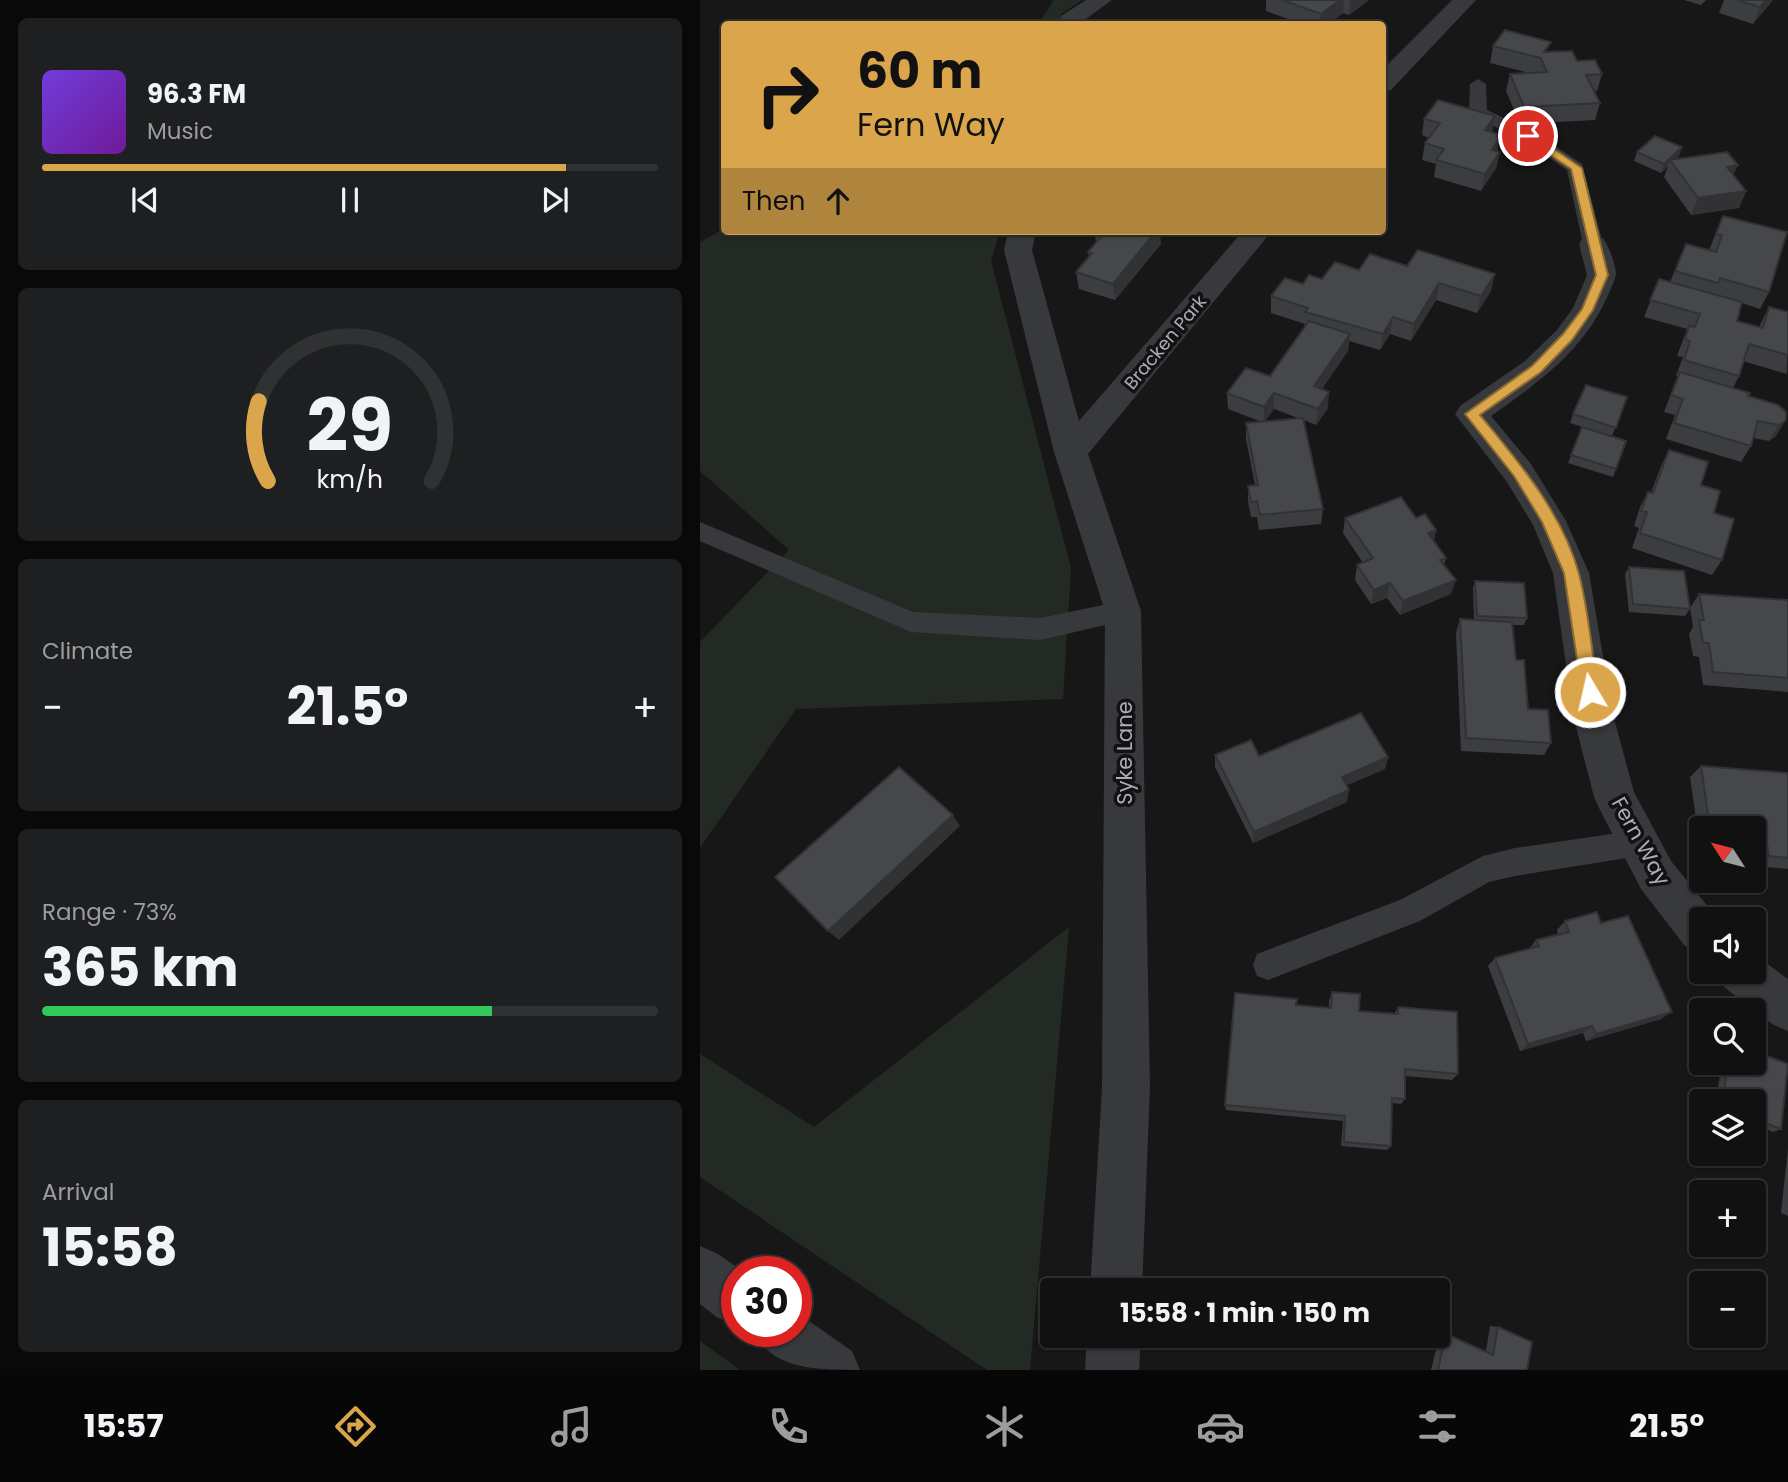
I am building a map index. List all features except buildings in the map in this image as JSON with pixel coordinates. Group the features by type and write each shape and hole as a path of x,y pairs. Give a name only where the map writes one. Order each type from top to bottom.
{"street":[{"path":"1072,21 1101,0"},
{"path":"1386,81 1465,0"},
{"name":"Syke Lane","path":"1021,235 1018,250 1071,452 1123,611 1126,1087 1117,1278"},
{"name":"Bracken Park","path":"1071,452 1255,235"},
{"name":"Fern Way","path":"1593,244 1602,275 1587,310 1567,337 1536,369 1471,414 1519,472 1549,521 1572,573 1593,715 1615,797 1656,875 1689,915"},
{"path":"1757,984 1788,1008"},
{"path":"700,1272 721,1287"},
{"path":"801,1347 832,1370"},
{"path":"1112,1370 1113,1348"}],"lane":[{"path":"1478,83 1478,112 1528,136 1576,168 1593,244"},
{"path":"700,531 911,622 1040,629 1123,611"},
{"path":"1268,965 1409,911 1483,870 1514,862 1639,843"}],"shaded area":[{"path":"1054,0 1082,0 1061,14 1059,21 1040,21"},
{"path":"721,231 721,235 999,235 991,261 1071,568 1063,699 796,709 700,848 700,642 789,550 700,471 700,242"},
{"path":"1069,927 1030,1370 987,1370 700,1177 700,1054 814,1127"},
{"path":"700,1341 740,1370 700,1370"}],"route":[{"path":"1528,136 1576,168 1602,275 1587,310 1567,337 1536,369 1471,414 1519,472 1549,521 1572,573 1590,692"}]}
